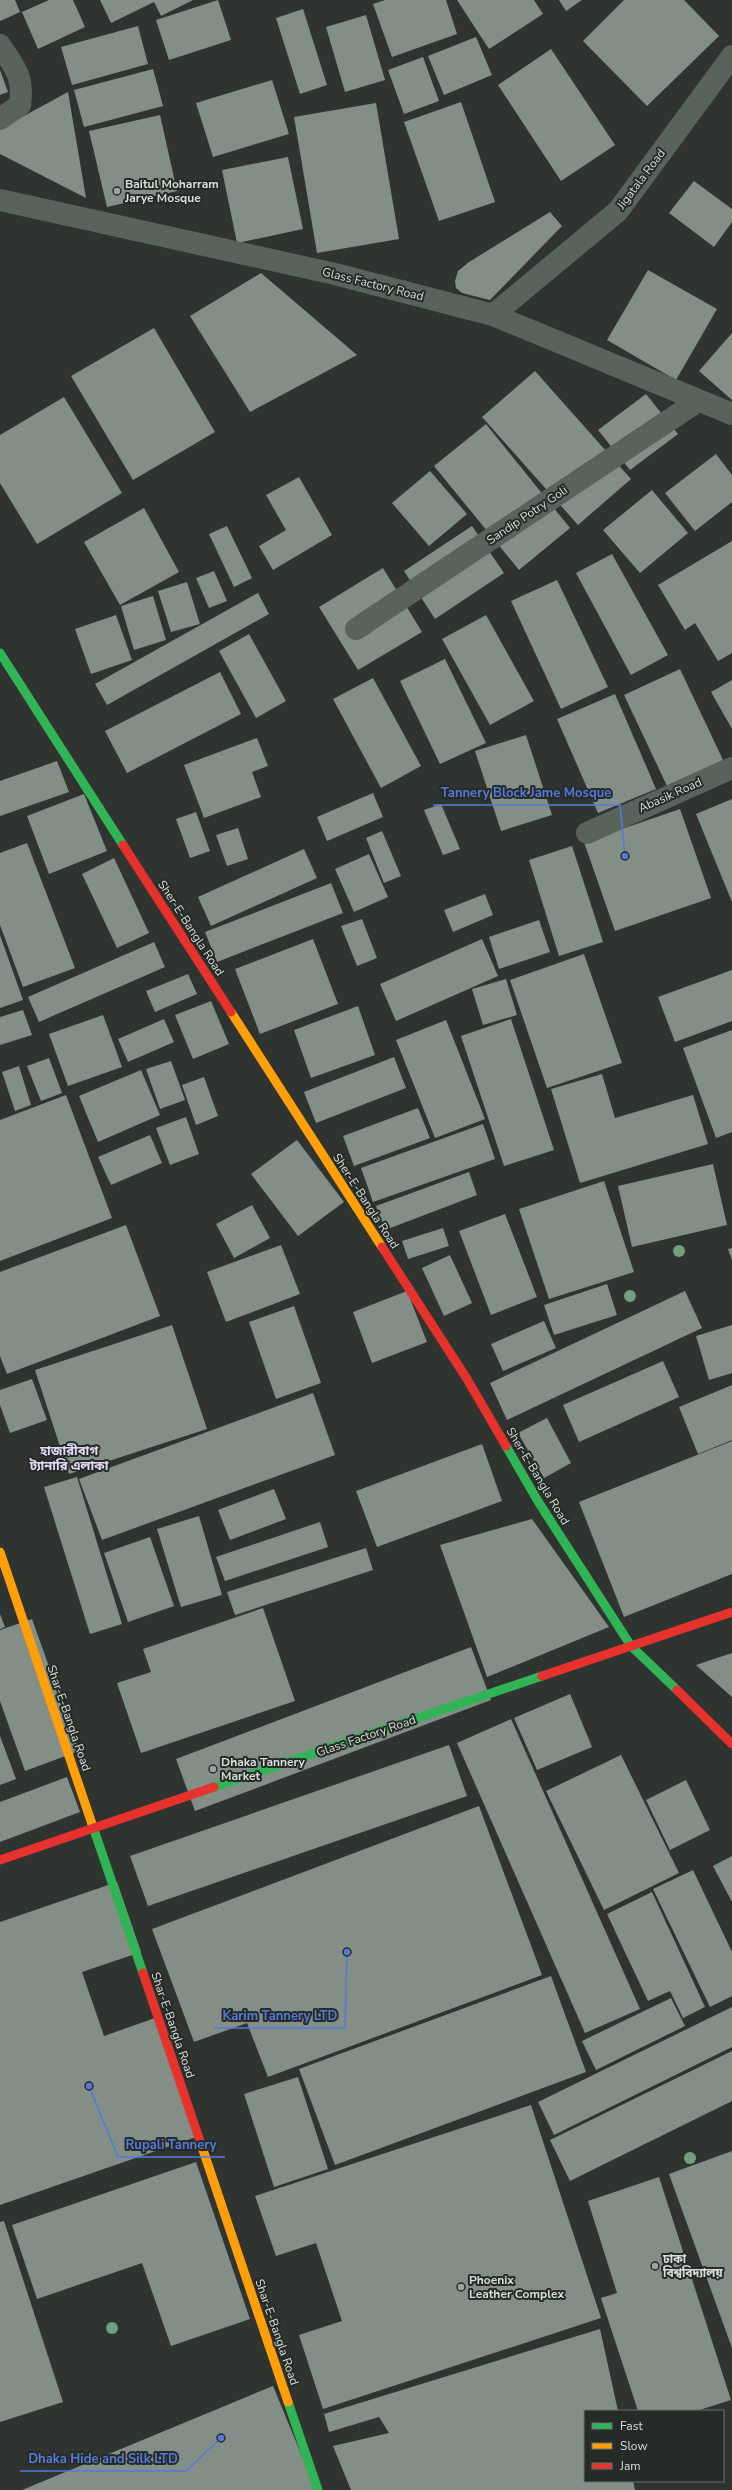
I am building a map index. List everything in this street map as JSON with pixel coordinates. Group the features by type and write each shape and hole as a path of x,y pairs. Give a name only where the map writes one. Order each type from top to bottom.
{"street":[{"path":"0,45 15,68 22,86 20,105 0,119"},
{"name":"Jigatala Road","path":"493,314 618,211 732,56"},
{"name":"Glass Factory Road","path":"0,200 335,274 493,314 732,414"},
{"name":"Sandip Potry Goli","path":"356,629 698,400"},
{"name":"Sher-E-Bangla Road","path":"0,653 463,1373 539,1503 631,1646 732,1744"},
{"name":"Abasik Road","path":"587,832 732,768"},
{"name":"Shar-E-Bangla Road","path":"0,1552 318,2490"},
{"name":"Glass Factory Road","path":"0,1860 732,1612"}],"building":[{"path":"0,0 15,0 20,12 0,21"},
{"path":"49,0 73,0 85,27 38,49 22,12"},
{"path":"100,0 193,0 161,16 154,2 111,23"},
{"path":"218,0 231,40 169,60 156,20"},
{"path":"385,0 446,0 457,34 392,57 373,4"},
{"path":"457,0 534,0 543,14 489,49"},
{"path":"559,0 582,0 566,11"},
{"path":"624,0 684,0 719,36 647,106 583,41"},
{"path":"303,9 327,85 300,94 276,18"},
{"path":"366,15 385,80 345,92 326,27"},
{"path":"138,26 148,64 72,85 61,47"},
{"path":"476,37 492,75 444,95 428,56"},
{"path":"551,49 615,145 561,181 498,85"},
{"path":"423,57 439,101 404,114 388,70"},
{"path":"153,69 163,106 84,127 74,90"},
{"path":"0,70 8,92 0,95"},
{"path":"272,80 289,134 213,157 196,103"},
{"path":"68,92 86,198 0,154 0,129"},
{"path":"461,102 495,202 439,221 404,122"},
{"path":"376,103 399,239 317,253 294,117"},
{"path":"160,115 177,191 107,207 89,131"},
{"path":"288,157 303,229 237,243 222,170"},
{"path":"694,181 732,209 732,222 714,247 669,213"},
{"path":"550,212 562,226 490,300 462,293 456,288 455,281 458,271 469,262"},
{"path":"648,270 717,309 676,380 607,340"},
{"path":"261,273 357,355 250,412 190,316"},
{"path":"154,328 215,432 133,480 71,376"},
{"path":"732,333 732,400 699,371"},
{"path":"535,371 631,479 578,525 482,417"},
{"path":"646,394 678,434 630,470 598,430"},
{"path":"64,397 122,493 37,544 0,483 0,435"},
{"path":"486,424 570,528 519,570 434,466"},
{"path":"716,454 732,475 732,502 695,531 665,493"},
{"path":"430,471 467,514 429,546 392,503"},
{"path":"299,477 332,535 273,570 259,546 286,530 266,495"},
{"path":"652,490 688,533 640,573 603,530"},
{"path":"144,508 179,572 120,605 84,542"},
{"path":"227,526 252,578 234,587 209,534"},
{"path":"472,526 504,573 435,619 404,571"},
{"path":"732,541 732,653 718,661 695,623 685,630 658,585"},
{"path":"612,554 668,655 631,675 576,573"},
{"path":"383,568 422,632 358,670 319,607"},
{"path":"214,571 227,601 209,608 196,578"},
{"path":"557,580 608,687 561,709 511,601"},
{"path":"187,582 200,624 171,632 158,591"},
{"path":"258,593 269,614 107,705 95,684"},
{"path":"153,596 166,640 134,650 121,606"},
{"path":"116,615 132,660 91,674 75,629"},
{"path":"486,615 534,701 490,725 442,639"},
{"path":"249,634 286,701 256,718 219,651"},
{"path":"445,659 486,743 440,764 400,681"},
{"path":"680,669 723,760 667,786 624,695"},
{"path":"220,672 241,714 127,773 105,731"},
{"path":"373,678 421,766 381,788 333,699"},
{"path":"732,680 732,729 711,692"},
{"path":"615,694 656,789 598,813 557,719"},
{"path":"526,735 552,815 501,831 475,751"},
{"path":"257,738 268,766 252,772 261,797 204,818 184,765"},
{"path":"57,761 69,792 0,816 0,781"},
{"path":"373,793 383,817 327,841 317,817"},
{"path":"84,794 107,851 49,874 27,816"},
{"path":"732,799 732,902 696,814"},
{"path":"441,804 460,849 443,855 424,810"},
{"path":"680,809 711,898 615,931 584,842"},
{"path":"196,812 210,851 190,858 176,819"},
{"path":"238,828 248,859 227,866 216,835"},
{"path":"382,831 401,876 384,883 366,838"},
{"path":"27,843 75,968 23,987 0,925 0,853"},
{"path":"572,846 603,942 559,956 529,860"},
{"path":"304,849 317,878 211,926 198,897"},
{"path":"369,854 388,897 354,912 335,869"},
{"path":"114,858 149,933 117,948 82,874"},
{"path":"331,883 343,913 217,962 205,932"},
{"path":"485,894 493,915 453,932 444,910"},
{"path":"362,919 377,958 357,966 341,926"},
{"path":"539,920 550,952 499,969 489,937"},
{"path":"0,935 23,1000 0,1008"},
{"path":"313,939 338,1004 260,1034 235,969"},
{"path":"482,939 498,976 396,1021 380,984"},
{"path":"154,942 165,967 39,1022 28,997"},
{"path":"584,954 622,1063 547,1088 510,980"},
{"path":"732,970 732,1021 675,1042 658,997"},
{"path":"188,974 197,994 155,1012 146,991"},
{"path":"506,979 517,1015 483,1025 472,989"},
{"path":"211,1001 229,1044 193,1059 175,1015"},
{"path":"358,1006 375,1055 311,1078 294,1030"},
{"path":"23,1010 32,1035 0,1045 0,1017"},
{"path":"103,1015 122,1067 68,1086 49,1034"},
{"path":"164,1019 174,1042 128,1062 118,1039"},
{"path":"511,1019 554,1150 504,1166 461,1036"},
{"path":"446,1020 485,1119 435,1138 396,1040"},
{"path":"732,1030 732,1132 716,1138 683,1048"},
{"path":"394,1057 406,1088 316,1123 304,1092"},
{"path":"49,1058 62,1093 41,1101 27,1066"},
{"path":"171,1061 185,1100 160,1109 146,1069"},
{"path":"19,1066 31,1105 15,1111 2,1072"},
{"path":"141,1070 160,1115 98,1142 79,1096"},
{"path":"602,1074 615,1118 693,1095 708,1144 580,1183 551,1089"},
{"path":"204,1077 218,1116 196,1125 182,1085"},
{"path":"66,1095 112,1218 0,1261 0,1120"},
{"path":"418,1108 430,1138 354,1166 343,1136"},
{"path":"186,1117 199,1154 170,1165 156,1128"},
{"path":"483,1124 495,1159 373,1202 361,1168"},
{"path":"150,1135 162,1163 111,1185 98,1157"},
{"path":"297,1140 344,1202 298,1236 251,1174"},
{"path":"713,1164 727,1225 632,1247 618,1186"},
{"path":"469,1172 477,1195 385,1230 376,1206"},
{"path":"604,1181 634,1272 549,1299 519,1209"},
{"path":"252,1205 270,1238 234,1258 216,1224"},
{"path":"505,1214 537,1297 491,1315 459,1231"},
{"path":"126,1225 160,1316 7,1374 0,1356 0,1272"},
{"path":"443,1228 449,1246 408,1259 402,1241"},
{"path":"281,1245 300,1294 226,1322 207,1272"},
{"path":"732,1248 732,1260 728,1249"},
{"path":"450,1255 472,1303 444,1316 422,1268"},
{"path":"607,1284 617,1315 554,1335 544,1305"},
{"path":"407,1291 427,1342 372,1363 353,1312"},
{"path":"685,1291 702,1328 507,1420 490,1383"},
{"path":"294,1306 321,1383 276,1399 249,1322"},
{"path":"544,1321 556,1348 503,1371 491,1344"},
{"path":"172,1325 207,1429 69,1474 35,1370"},
{"path":"732,1325 732,1373 709,1380 696,1336"},
{"path":"663,1361 679,1397 579,1442 563,1405"},
{"path":"32,1379 47,1420 10,1433 0,1405 0,1390"},
{"path":"732,1385 732,1440 698,1454 679,1407"},
{"path":"313,1393 335,1455 102,1540 79,1479"},
{"path":"547,1418 571,1463 544,1478 518,1433"},
{"path":"732,1441 732,1574 624,1617 579,1502"},
{"path":"482,1444 502,1501 377,1547 356,1491"},
{"path":"77,1477 122,1624 90,1634 44,1487"},
{"path":"274,1489 286,1519 230,1540 218,1510"},
{"path":"199,1516 222,1595 181,1607 157,1529"},
{"path":"532,1519 609,1627 487,1677 440,1545"},
{"path":"320,1522 328,1547 225,1581 216,1557"},
{"path":"150,1537 174,1606 128,1622 104,1553"},
{"path":"366,1548 373,1570 235,1615 227,1592"},
{"path":"263,1608 295,1701 141,1753 117,1683 151,1672 143,1649"},
{"path":"0,1614 5,1627 0,1629"},
{"path":"32,1619 79,1751 25,1771 0,1701 0,1630"},
{"path":"471,1647 491,1700 195,1811 176,1759"},
{"path":"732,1653 732,1697 696,1665"},
{"path":"570,1694 592,1747 537,1770 514,1718"},
{"path":"511,1719 640,2009 585,2033 457,1743"},
{"path":"0,1736 16,1779 0,1785"},
{"path":"449,1745 467,1796 148,1906 130,1856"},
{"path":"621,1755 679,1873 604,1910 546,1791"},
{"path":"67,1777 80,1812 0,1842 0,1802"},
{"path":"686,1780 710,1830 670,1850 646,1800"},
{"path":"479,1806 542,1975 268,2077 247,2023 194,2042 152,1929"},
{"path":"732,1856 732,1902 713,1866"},
{"path":"693,1870 732,1952 732,1996 710,2007 653,1889"},
{"path":"117,1882 141,1952 82,1972 104,2036 155,2018 196,2137 0,2205 0,1922"},
{"path":"652,1892 705,2007 683,2018 670,1991 648,2001 607,1914"},
{"path":"551,1976 586,2072 335,2165 299,2069"},
{"path":"671,1998 685,2026 596,2070 582,2041"},
{"path":"732,2007 732,2047 554,2135 538,2102"},
{"path":"732,2051 732,2101 570,2181 550,2140"},
{"path":"298,2077 328,2169 274,2187 244,2094"},
{"name":"Phoenix Leather Complex","path":"531,2105 601,2318 323,2409 299,2335 342,2321 316,2243 276,2256 255,2196"},
{"path":"732,2151 732,2348 669,2174"},
{"path":"196,2162 250,2319 171,2346 142,2263 37,2299 12,2225"},
{"path":"659,2177 731,2400 699,2410 638,2410 601,2298 617,2293 588,2201"},
{"path":"4,2221 63,2402 0,2422 0,2222"},
{"path":"600,2329 618,2410 584,2410 584,2482 633,2482 635,2490 351,2490 333,2446 389,2433 379,2417 329,2432 324,2414"},
{"path":"273,2386 316,2490 22,2490"}],"traffic: fast":[{"path":"0,653 123,845"},
{"path":"506,1446 539,1503 631,1646 677,1690"},
{"path":"214,1787 542,1676"},
{"path":"92,1824 143,1973"},
{"path":"288,2402 318,2490"}],"traffic: slow":[{"path":"231,1012 382,1247"},
{"path":"0,1552 92,1824"},
{"path":"202,2147 288,2402"}],"traffic: jam":[{"path":"123,845 231,1012"},
{"path":"382,1247 467,1379 506,1446"},
{"path":"542,1676 732,1612"},
{"path":"677,1690 732,1744"},
{"path":"0,1860 214,1787"},
{"path":"143,1973 202,2147"}],"place":[{"name":"Baitul Moharram Jarye Mosque","path":"117,191"},
{"name":"Tannery Block Jame Mosque","path":"625,856"},
{"name":"Dhaka Tannery Market","path":"213,1769"},
{"name":"Karim Tannery LTD","path":"347,1952"},
{"name":"Rupali Tannery","path":"89,2086"},
{"name":"ঢাকা বিশ্ববিদ্যালয়","path":"655,2266"},
{"name":"Phoenix Leather Complex","path":"461,2287"},
{"name":"Dhaka Hide and Silk LTD","path":"221,2438"}],"district":[{"name":"হাজারীবাগ ট্যানারি এলাকা","path":"69,1458"}]}
